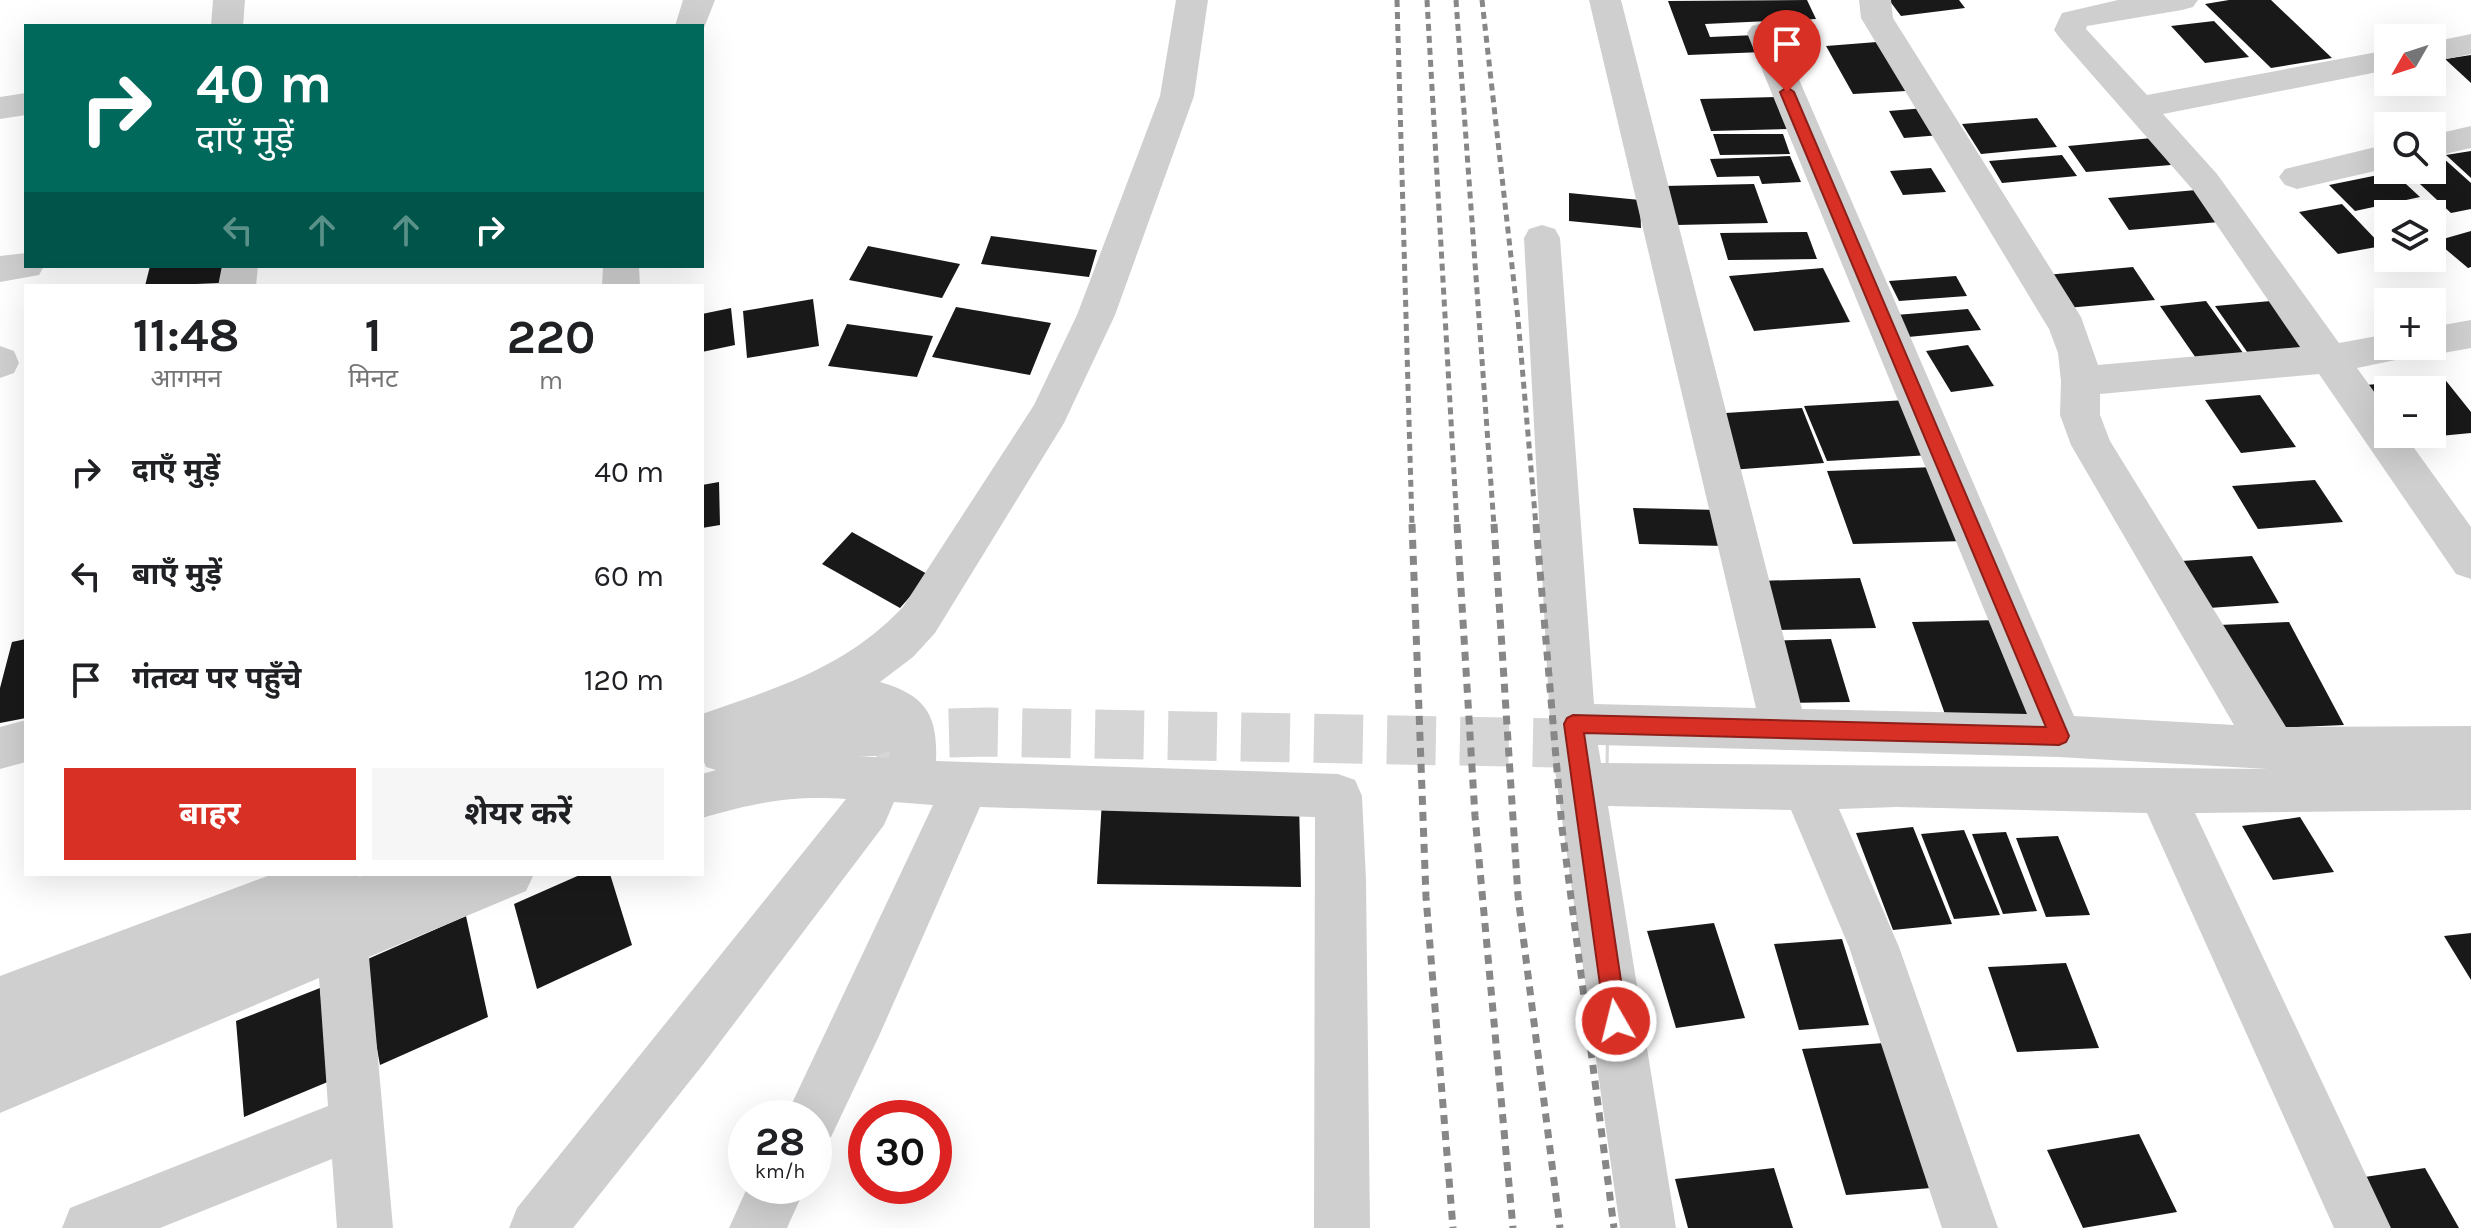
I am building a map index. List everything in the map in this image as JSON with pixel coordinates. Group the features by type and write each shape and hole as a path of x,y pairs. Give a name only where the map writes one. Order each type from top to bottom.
{"street":[{"path":"227,24 229,0"},
{"path":"692,24 699,0"},
{"path":"704,734 810,696 875,662 900,643 919,620 1050,412 1096,315 1157,157 1177,96 1192,0"},
{"path":"1605,0 1791,755 1874,947 1970,1228"},
{"path":"1875,0 1877,18 2068,327 2077,353 2081,381 2080,415 2091,445 2273,748"},
{"path":"2182,0 2089,14 2064,10 2070,30 2205,182 2471,561"},
{"path":"1763,33 2059,736"},
{"path":"2446,49 2471,44"},
{"path":"2137,108 2374,63"},
{"path":"0,108 24,104"},
{"path":"2446,143 2471,137"},
{"path":"2297,177 2374,159"},
{"path":"1542,238 1573,724 1648,1228"},
{"path":"0,269 24,266"},
{"path":"2446,338 2471,334"},
{"path":"2081,381 2329,359 2374,351"},
{"path":"537,1228 686,1043 867,809 889,766 912,746 908,719 891,706 866,699 810,696"},
{"path":"1573,724 1791,755 2272,766 2471,763"},
{"path":"1580,784 1791,755 2059,736 2273,748 2471,747"},
{"path":"704,760 769,739 966,785 1338,796 1342,1228"},
{"path":"0,748 24,742"},
{"path":"1791,755 1896,785 2161,792 2471,788"},
{"path":"704,795 763,779 889,766"},
{"path":"821,1100 966,785"},
{"path":"2161,792 2363,1228"},
{"path":"0,1002 331,876"},
{"path":"0,1051 419,876"},
{"path":"0,1086 504,876"},
{"path":"342,943 365,1228"},
{"path":"90,1228 357,1122"},
{"path":"757,1228 769,1204"}],"building":[{"path":"1807,0 1816,19 1705,24 1710,37 1756,35 1763,52 1688,55 1668,1"},
{"path":"1889,0 1959,0 1965,8 1901,16"},
{"path":"2229,0 2271,0 2332,58 2271,68 2205,4"},
{"path":"2214,21 2249,57 2205,63 2171,26"},
{"path":"1877,42 1906,91 1853,94 1826,46"},
{"path":"2471,55 2471,83 2446,60"},
{"path":"1776,97 1788,129 1711,131 1700,99"},
{"path":"1925,108 1941,135 1904,138 1889,111"},
{"path":"2037,118 2057,147 1981,154 1962,124"},
{"path":"1713,134 1783,134 1790,154 1720,155"},
{"path":"2152,138 2171,165 2086,172 2068,146"},
{"path":"2471,151 2471,178 2446,155"},
{"path":"2062,155 2077,176 2002,183 1989,161"},
{"path":"1790,156 1801,182 1762,184 1759,176 1717,177 1710,159"},
{"path":"2446,161 2471,183 2471,209 2451,213 2446,208 2446,200 2437,200 2420,184 2446,184"},
{"path":"1931,168 1946,192 1903,195 1890,171"},
{"path":"2374,176 2374,184 2406,184 2420,197 2374,200 2374,207 2355,211 2329,185"},
{"path":"1754,184 1768,223 1676,225 1664,186"},
{"path":"2196,190 2219,222 2129,230 2108,198"},
{"path":"1569,193 1640,200 1641,228 1569,221"},
{"path":"2342,204 2374,238 2374,247 2338,254 2299,212"},
{"path":"2471,231 2471,267 2468,268 2446,249 2446,238"},
{"path":"1807,232 1817,259 1728,260 1720,233"},
{"path":"991,236 1097,250 1089,277 981,264"},
{"path":"868,246 960,264 942,298 849,280"},
{"path":"2133,267 2155,300 2067,308 2046,275"},
{"path":"150,268 225,268 221,283 146,284"},
{"path":"1823,268 1850,322 1754,331 1729,276"},
{"path":"1956,276 1967,296 1899,301 1889,281"},
{"path":"813,299 819,346 747,358 743,311"},
{"path":"2206,301 2246,357 2198,361 2160,306"},
{"path":"2271,301 2309,353 2252,359 2215,306"},
{"path":"956,307 1051,323 1030,375 932,357"},
{"path":"731,308 735,345 704,352 704,314"},
{"path":"1968,309 1981,330 1908,337 1896,315"},
{"path":"847,324 933,336 917,377 828,366"},
{"path":"1968,345 1994,386 1951,392 1926,351"},
{"path":"2446,381 2471,412 2471,433 2446,435"},
{"path":"2260,395 2296,447 2241,453 2205,400"},
{"path":"1906,400 1931,455 1827,461 1804,406"},
{"path":"1802,408 1824,463 1730,470 1710,414"},
{"path":"1936,467 1965,541 1853,544 1827,471"},
{"path":"2315,480 2343,522 2258,529 2232,486"},
{"path":"719,482 720,525 704,528 704,485"},
{"path":"1633,508 1719,510 1725,546 1639,544"},
{"path":"852,532 929,575 900,608 822,564"},
{"path":"2252,556 2279,603 2209,608 2182,561"},
{"path":"1860,578 1876,628 1772,630 1757,581"},
{"path":"1999,620 2037,714 1946,717 1912,622"},
{"path":"2289,622 2344,725 2272,728 2219,625"},
{"path":"24,639 24,718 0,723 0,688 12,642"},
{"path":"1831,639 1850,702 1783,703 1765,641"},
{"path":"1102,800 1299,802 1301,887 1097,884"},
{"path":"2300,817 2334,872 2273,880 2242,826"},
{"path":"1913,827 1952,924 1893,930 1856,833"},
{"path":"1964,830 2000,915 1954,919 1921,834"},
{"path":"2006,832 2037,911 2003,914 1972,834"},
{"path":"2058,836 2090,915 2046,917 2016,838"},
{"path":"577,876 611,876 632,945 537,989 514,904"},
{"path":"466,916 488,1017 380,1065 361,962"},
{"path":"1714,923 1745,1018 1676,1028 1647,931"},
{"path":"2471,933 2471,980 2444,936"},
{"path":"1842,939 1869,1025 1799,1030 1774,944"},
{"path":"2066,963 2099,1048 2017,1052 1988,967"},
{"path":"320,988 330,1081 244,1117 236,1021"},
{"path":"1884,1043 1931,1188 1846,1195 1802,1049"},
{"path":"2139,1134 2177,1212 2083,1228 2047,1150"},
{"path":"1774,1168 1793,1228 1688,1228 1675,1179"},
{"path":"2425,1168 2459,1228 2377,1228 2351,1179"}],"tunnel":[{"path":"876,735 986,732 1609,744"}],"railway":[{"path":"1397,0 1412,526"},
{"path":"1427,0 1457,526"},
{"path":"1456,0 1494,526"},
{"path":"1482,0 1518,319 1536,526"},
{"path":"1412,524 1426,897 1453,1228"},
{"path":"1457,524 1475,816 1513,1228"},
{"path":"1494,524 1518,896 1560,1228"},
{"path":"1536,524 1562,828 1614,1228"}],"route":[{"path":"1616,1021 1573,724 2059,736 1787,92"}]}
